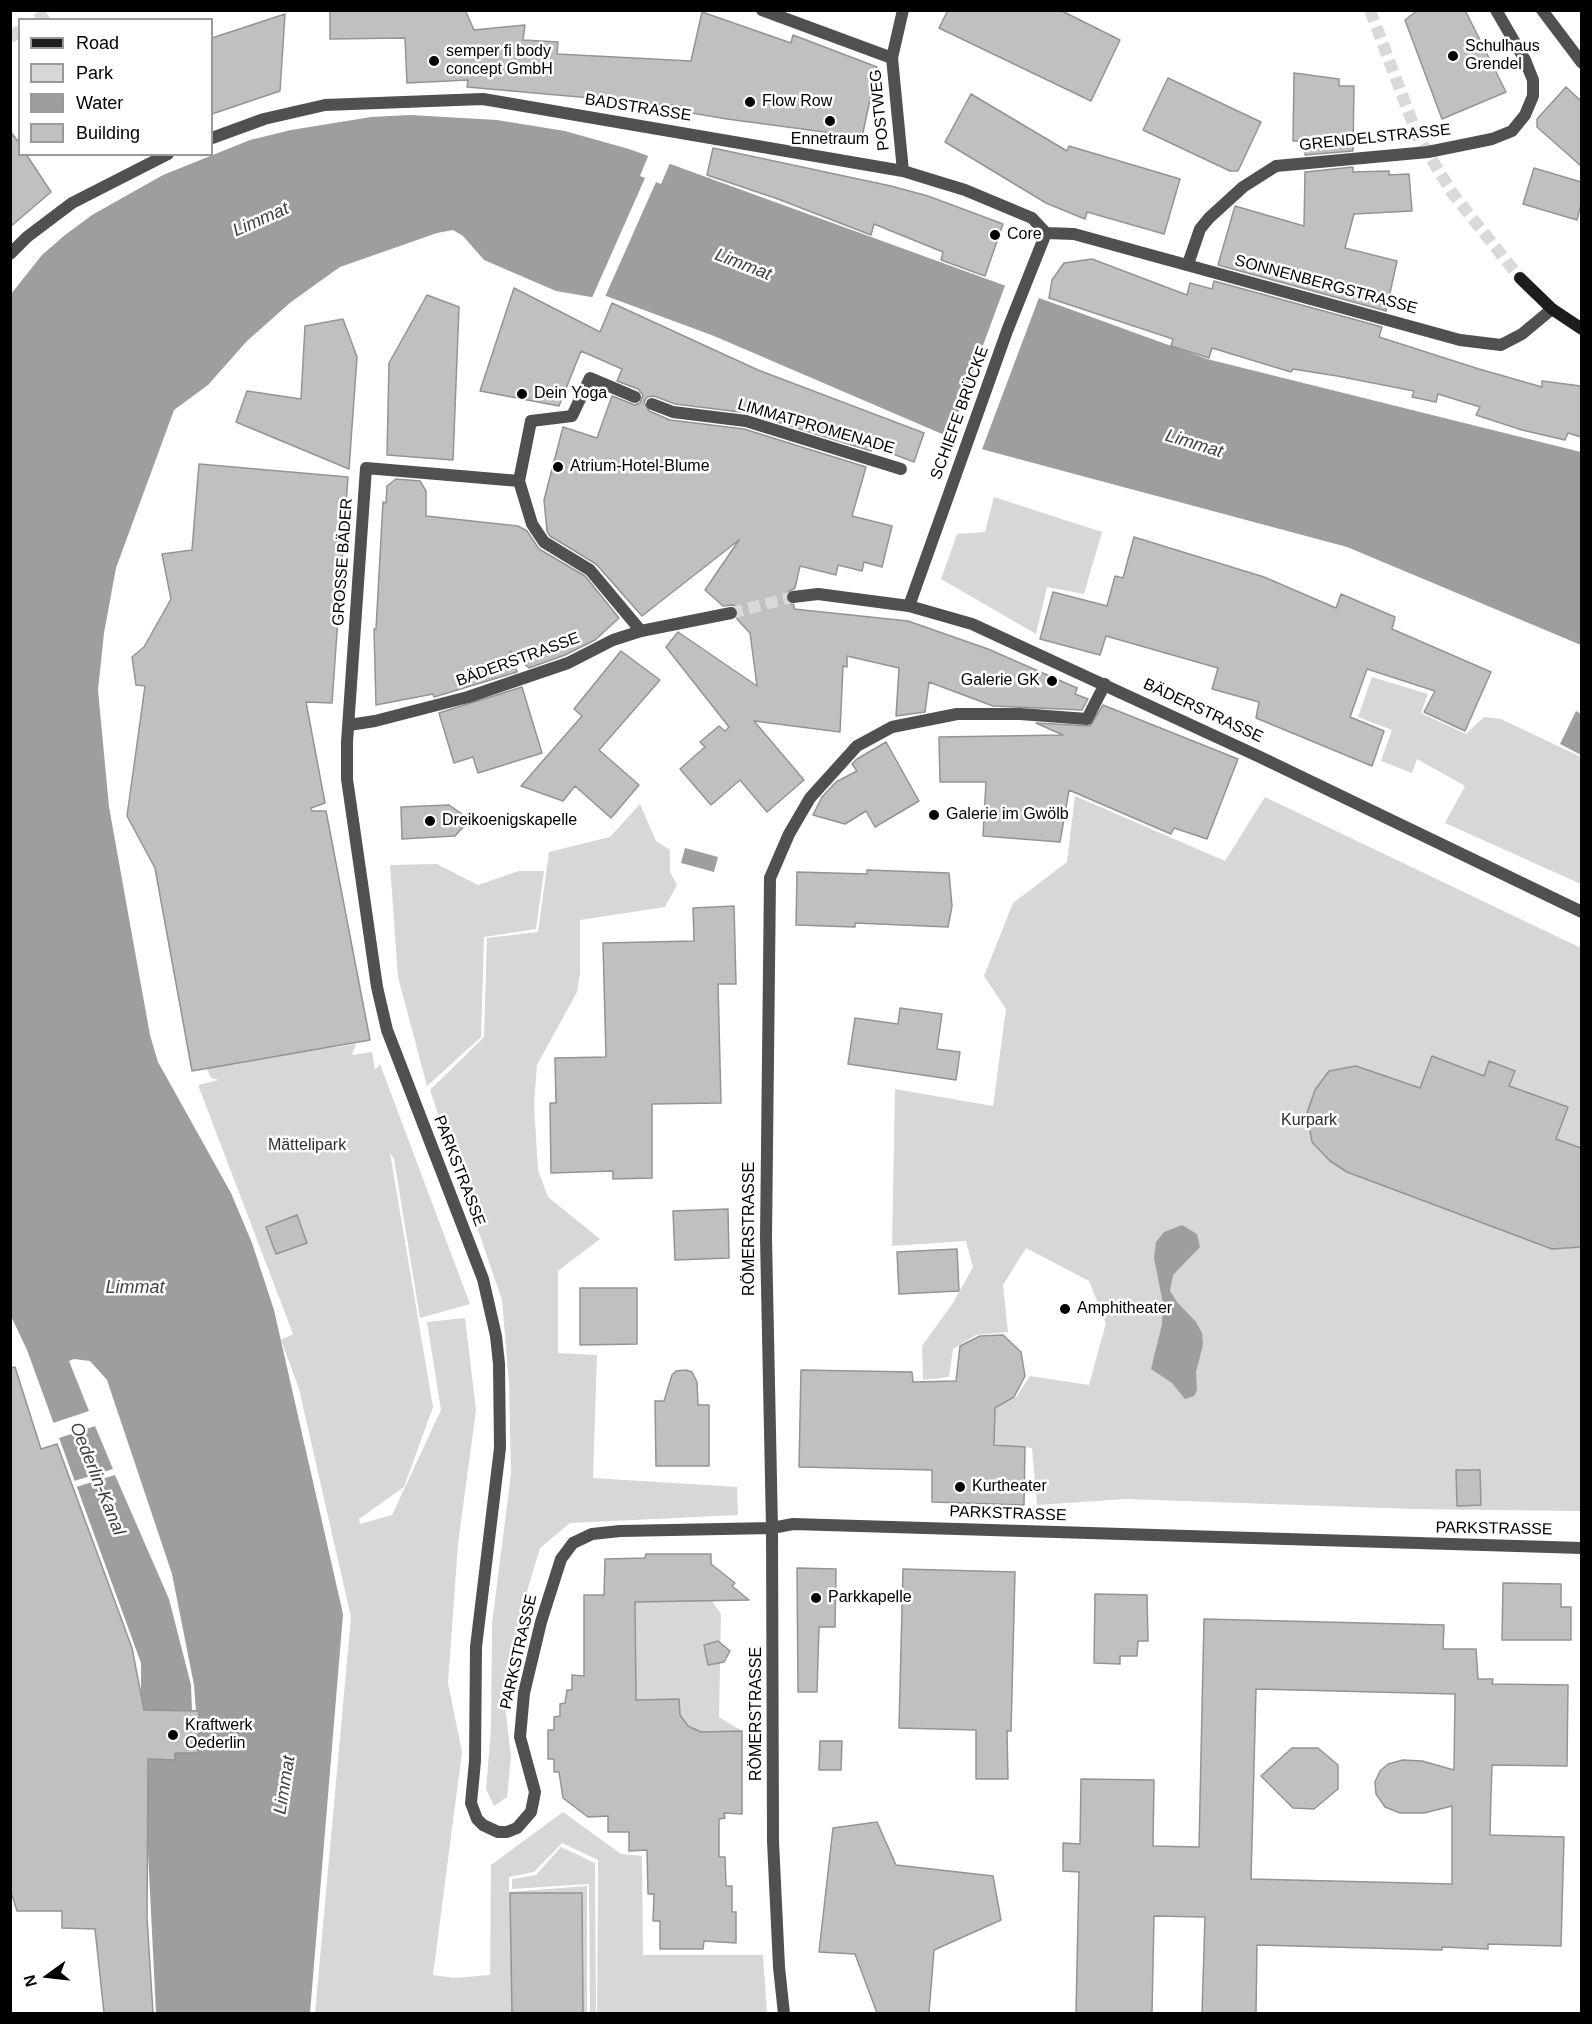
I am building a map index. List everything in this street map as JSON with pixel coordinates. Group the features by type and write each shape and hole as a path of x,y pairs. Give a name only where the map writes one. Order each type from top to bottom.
{"main road":[{"path":"1521,278 1552,309 1581,329"}],"street":[{"path":"762,10 892,58"},
{"name":"POSTWEG","path":"903,10 892,58 903,171"},
{"name":"GRENDELSTRASSE","path":"1188,264 1198,236 1209,218 1243,187 1276,166 1428,152 1492,139 1512,131 1525,115 1533,96 1533,81 1525,60 1496,10"},
{"path":"1542,10 1581,63"},
{"name":"BADSTRASSE","path":"213,138 264,119 324,105 483,99 903,171 966,190 1032,218 1046,233"},
{"path":"10,254 27,237 72,203 164,156"},
{"name":"SONNENBERGSTRASSE","path":"1046,233 1074,234 1460,340 1501,345 1522,334 1552,309"},
{"name":"SCHIEFE BRÜCKE","path":"909,606 1027,278 1046,233"},
{"path":"635,397 590,378 572,416 531,421 519,481 532,524 544,542 590,570 641,631"},
{"name":"LIMMATPROMENADE","path":"652,404 674,412 746,421 901,469"},
{"name":"GROSSE BÄDER","path":"349,725 366,468 519,481"},
{"name":"BÄDERSTRASSE","path":"793,597 818,594 909,606 972,624 1105,684 1581,912"},
{"name":"BÄDERSTRASSE","path":"349,725 375,721 468,697 568,663 613,640 641,631 731,613"},
{"name":"RÖMERSTRASSE","path":"784,2013 779,1967 773,1841 772,1528 766,1238 770,878 789,834 810,798 857,746 892,727 957,714 1020,714 1086,719 1105,684"},
{"name":"PARKSTRASSE","path":"349,725 347,779 377,987 387,1030 483,1279 496,1336 501,1407 500,1448 476,1647 475,1761 471,1803 477,1819 483,1825 498,1832 507,1832 517,1828 525,1821 534,1802 533,1781 520,1737 520,1718 541,1622 553,1581 566,1550 582,1537 620,1531 772,1528 793,1524 1581,1548"}],"green space":[{"path":"994,497 1102,532 1084,594 1047,587 1036,634 941,579 957,534 985,532"},
{"path":"1372,677 1428,694 1421,713 1466,734 1484,717 1501,719 1581,757 1581,884 1445,823 1465,786 1417,759 1412,773 1381,761 1392,730 1358,717"},
{"name":"Kurpark","path":"1075,796 1225,861 1265,797 1581,948 1581,1511 1414,1509 1126,1499 1037,1505 1032,1448 995,1444 995,1409 1016,1397 1030,1376 1089,1385 1106,1323 1089,1281 1026,1248 1003,1285 1008,1332 976,1335 953,1349 949,1377 923,1380 922,1346 953,1303 973,1267 966,1241 892,1246 895,1089 993,1106 1006,1009 984,976 1013,903 1067,862"},
{"path":"640,804 656,841 670,850 670,872 677,885 665,907 580,920 580,973 577,992 537,1065 534,1104 538,1170 548,1197 600,1239 558,1271 558,1353 597,1355 593,1478 737,1487 738,1515 570,1523 540,1548 522,1608 505,1704 511,1757 507,1797 494,1806 486,1789 491,1730 492,1624 511,1474 509,1383 502,1300 430,1090 484,1037 487,938 538,932 549,852 610,837"},
{"path":"437,864 478,885 519,871 544,871 536,929 484,937 481,1037 427,1086 398,977 390,865"},
{"name":"Mättelipark","path":"356,1044 352,1055 372,1052 375,1070 380,1064 470,1304 420,1318 394,1159 390,1153 433,1407 404,1487 359,1519 360,1524 392,1515 441,1410 427,1322 465,1318 476,1410 458,1544 448,1683 462,1752 433,1975 454,1978 490,1975 491,1865 563,1812 621,1854 642,1856 643,1955 763,1955 767,2013 597,2013 598,1860 562,1843 534,1872 509,1877 509,1892 587,1886 587,2013 315,2013 351,1617 299,1389 281,1340 293,1334 198,1085 219,1080 211,1078 206,1067"},
{"path":"698,1597 699,1601 712,1601 721,1614 719,1717 742,1731 701,1732 688,1726 680,1715 679,1699 636,1700 635,1602"},
{"path":"561,1847 595,1863 596,2013 590,2013 589,1884 512,1889 512,1879 536,1875"}],"water":[{"name":"Limmat","path":"410,115 497,120 565,131 629,149 1207,359 1581,452 1581,645 1347,547 970,446 714,336 606,296 591,297 556,291 484,260 463,236 453,230 437,233 340,267 291,302 247,341 208,385 174,410 116,568 104,633 98,690 109,807 150,1035 158,1062 231,1193 252,1243 274,1310 343,1614 310,2013 156,2013 141,1710 141,1663 27,1350 11,1316 11,294 42,255 65,235 92,215 163,175 250,140 291,130 371,117"},
{"path":"1576,711 1581,714 1581,755 1560,744"},
{"path":"685,848 718,857 714,872 681,863"},
{"path":"1182,1225 1197,1234 1200,1247 1173,1275 1170,1291 1196,1322 1202,1333 1203,1345 1196,1372 1197,1390 1194,1396 1185,1399 1172,1383 1151,1369 1162,1324 1163,1304 1154,1258 1156,1242 1164,1232"}],"pier":[{"path":"649,154 670,163 661,184 656,182 604,299 591,300 645,178 640,176"},
{"path":"1006,283 1040,295 981,452 948,440"},
{"path":"74,1359 90,1361 107,1380 172,1574 194,1685 196,1711 192,1711 191,1685 169,1599 115,1475 76,1487 74,1481 113,1469 95,1426 59,1438 53,1423 89,1411 69,1361"}],"building":[{"path":"330,10 465,10 474,30 525,25 523,40 558,42 557,54 691,61 702,12 791,43 793,35 877,67 862,137 680,111 681,106 467,87 468,80 407,83 405,38 330,39"},
{"path":"948,10 1060,10 1120,40 1091,101 939,28"},
{"name":"Schulhaus Grendel","path":"1418,10 1465,10 1506,92 1442,119 1405,20"},
{"path":"285,14 280,91 213,114 213,38"},
{"path":"1294,73 1339,79 1339,86 1354,86 1353,151 1305,155 1306,141 1293,141"},
{"path":"1168,78 1261,122 1238,171 1230,171 1143,130"},
{"path":"1566,87 1581,101 1581,166 1537,127 1537,119"},
{"path":"971,94 1067,151 1069,146 1180,179 1164,234 1087,212 1085,219 1046,203 945,142"},
{"path":"10,131 18,141 18,156 27,156 51,192 10,227"},
{"path":"713,148 891,186 928,196 1003,224 985,276 941,260 943,252 874,224 871,235 778,199 707,175"},
{"path":"1353,167 1353,172 1389,171 1389,175 1409,174 1412,211 1354,214 1345,248 1397,261 1386,311 1218,265 1235,206 1304,226 1305,172"},
{"path":"1534,168 1581,182 1581,204 1577,220 1523,204"},
{"path":"1092,259 1187,295 1190,283 1212,289 1214,281 1382,327 1379,337 1479,369 1542,387 1542,381 1581,386 1581,437 1568,433 1565,440 1522,430 1476,415 1480,407 1438,394 1436,402 1412,397 1414,391 1293,369 1291,372 1212,348 1209,358 1171,346 1173,339 1049,298 1052,280 1064,263"},
{"path":"514,288 600,332 612,303 758,370 924,433 914,462 872,446 871,451 748,413 675,404 654,396 647,397 644,402 649,411 670,420 744,429 866,467 852,516 892,526 882,567 864,562 862,571 838,565 836,575 800,566 795,588 785,594 786,601 794,605 794,609 908,621 988,649 1077,688 1075,694 1088,699 1082,710 993,706 929,682 925,712 896,716 899,668 847,656 847,667 843,666 840,732 754,721 804,780 767,812 740,780 711,805 680,769 705,747 700,742 719,726 725,731 729,727 666,647 678,632 757,686 750,633 737,619 738,608 733,605 723,606 705,590 739,540 642,616 596,564 550,536 547,531 544,500 563,427 597,438 612,396 635,405 640,403 643,395 638,389 617,381 622,369 581,351 559,406 480,391"},
{"path":"427,295 459,307 453,460 387,455 389,363"},
{"path":"343,319 357,357 349,469 236,422 247,391 301,399 305,326"},
{"path":"199,464 348,477 332,703 306,702 325,803 311,808 312,811 326,811 370,1040 192,1071 155,868 127,816 145,686 136,685 132,657 144,647 171,599 162,554 192,550"},
{"path":"396,479 420,481 426,491 426,516 518,526 527,531 539,549 585,576 619,618 595,640 565,655 529,668 510,651 517,672 434,697 433,694 376,705 374,629 376,629 383,502 386,503 387,486"},
{"path":"1134,537 1264,577 1336,608 1341,594 1395,617 1392,629 1491,672 1465,731 1424,712 1435,691 1367,669 1350,717 1384,731 1372,766 1256,718 1259,702 1212,689 1218,668 1106,636 1100,655 1040,639 1053,592 1107,606 1115,576 1123,578"},
{"path":"621,651 660,680 599,750 639,785 611,818 575,786 563,801 521,786 582,716 574,709"},
{"path":"522,687 542,753 478,773 473,757 454,763 439,713"},
{"path":"1103,705 1238,759 1207,839 1174,828 1171,834 1069,790 1060,842 983,836 986,782 940,782 939,737 1063,735 1036,723 1090,726"},
{"path":"886,742 919,801 875,827 866,811 845,824 813,815 822,797 836,782 857,771 852,764 857,759"},
{"name":"Dreikoenigskapelle","path":"449,805 465,816 465,825 455,836 402,839 401,807"},
{"path":"867,870 949,873 952,906 948,927 855,923 855,927 796,925 797,872 867,874"},
{"path":"734,906 736,984 718,984 721,1103 652,1104 652,1178 613,1179 613,1171 551,1173 550,1103 556,1103 555,1058 606,1057 603,943 694,941 693,908"},
{"path":"900,1008 942,1014 937,1049 960,1052 956,1080 848,1064 855,1018 898,1024"},
{"path":"1432,1056 1484,1076 1489,1061 1515,1071 1509,1086 1568,1107 1556,1139 1581,1148 1581,1247 1552,1249 1347,1172 1330,1161 1312,1142 1307,1113 1315,1090 1329,1071 1356,1066 1420,1088"},
{"path":"728,1209 729,1258 675,1260 673,1211"},
{"path":"297,1215 307,1243 276,1254 266,1227"},
{"path":"957,1249 959,1291 899,1294 897,1252"},
{"path":"580,1288 637,1288 637,1344 580,1345"},
{"path":"1003,1335 1021,1352 1025,1376 1014,1397 995,1408 994,1445 1025,1447 1024,1505 932,1502 932,1470 799,1467 801,1370 912,1372 913,1382 956,1381 960,1346 980,1336"},
{"path":"15,1367 41,1449 57,1444 132,1648 144,1710 199,1711 198,1753 175,1753 175,1760 148,1759 147,1918 153,2013 104,2013 95,1929 62,1928 62,1911 17,1911 10,1889 10,1368"},
{"path":"676,1371 692,1372 697,1382 698,1405 709,1405 709,1466 656,1466 655,1401 664,1401 672,1375"},
{"path":"1456,1470 1480,1470 1481,1505 1457,1506"},
{"path":"646,1554 711,1554 711,1564 735,1583 732,1586 749,1600 635,1602 636,1700 679,1699 680,1715 688,1726 701,1732 742,1731 742,1814 724,1813 725,1818 719,1819 719,1857 725,1857 726,1886 732,1886 732,1912 736,1912 736,1943 704,1941 703,1949 660,1949 660,1921 653,1921 654,1894 648,1894 647,1850 629,1851 629,1832 608,1832 608,1816 588,1817 563,1798 559,1772 554,1772 554,1759 548,1759 548,1730 554,1730 554,1717 560,1716 560,1704 565,1703 567,1690 572,1690 572,1675 584,1676 584,1595 604,1595 605,1559 645,1558"},
{"name":"Parkkapelle","path":"797,1568 836,1569 835,1627 819,1627 817,1692 798,1692"},
{"path":"903,1569 1015,1572 1011,1731 1007,1731 1008,1779 976,1779 976,1730 899,1728"},
{"path":"1503,1583 1561,1584 1561,1607 1571,1607 1571,1640 1502,1640"},
{"path":"1095,1594 1147,1595 1148,1641 1138,1641 1137,1656 1120,1656 1120,1664 1094,1663"},
{"path":"1204,1619 1444,1625 1443,1649 1476,1649 1478,1679 1493,1679 1492,1684 1568,1685 1567,1766 1492,1765 1491,1796 1490,1835 1564,1837 1561,1946 1488,1944 1488,1949 1442,1947 1442,1950 1257,1945 1256,2013 1202,2013 1205,1917 1154,1916 1152,2013 1076,2013 1079,1872 1063,1871 1063,1843 1080,1844 1081,1779 1154,1780 1153,1846 1199,1847","holes":["1256,1689 1455,1694 1454,1770 1422,1761 1403,1760 1388,1764 1380,1771 1375,1782 1376,1794 1385,1807 1400,1813 1424,1813 1452,1806 1452,1884 1251,1879"]},
{"path":"718,1641 730,1651 724,1662 708,1665 704,1645"},
{"path":"820,1741 842,1741 841,1770 819,1770"},
{"path":"1292,1748 1318,1748 1338,1765 1338,1789 1314,1809 1293,1808 1261,1776"},
{"path":"877,1822 896,1865 993,1876 1001,1920 934,1950 929,2013 877,2013 855,1954 819,1952 833,1828"},
{"path":"510,1893 582,1893 583,2013 512,2013"}],"tunnel":[{"path":"40,18 51,10"},
{"path":"1370,10 1418,137 1453,194 1520,278"},
{"path":"10,37 18,32"},
{"path":"731,613 793,597"}],"place":[{"name":"Schulhaus Grendel","path":"1453,56"},
{"name":"semper fi body concept GmbH","path":"434,61"},
{"name":"Flow Row","path":"750,102"},
{"name":"Ennetraum","path":"830,121"},
{"name":"Core","path":"995,235"},
{"name":"Dein Yoga","path":"522,394"},
{"name":"Atrium-Hotel-Blume","path":"558,467"},
{"name":"Galerie GK","path":"1052,681"},
{"name":"Galerie im Gwölb","path":"934,815"},
{"name":"Dreikoenigskapelle","path":"430,821"},
{"name":"Amphitheater","path":"1065,1309"},
{"name":"Kurtheater","path":"960,1487"},
{"name":"Parkkapelle","path":"816,1598"},
{"name":"Kraftwerk Oederlin","path":"173,1735"}],"water label":[{"name":"Oederlin-Kanal","path":"97,1479"}]}
